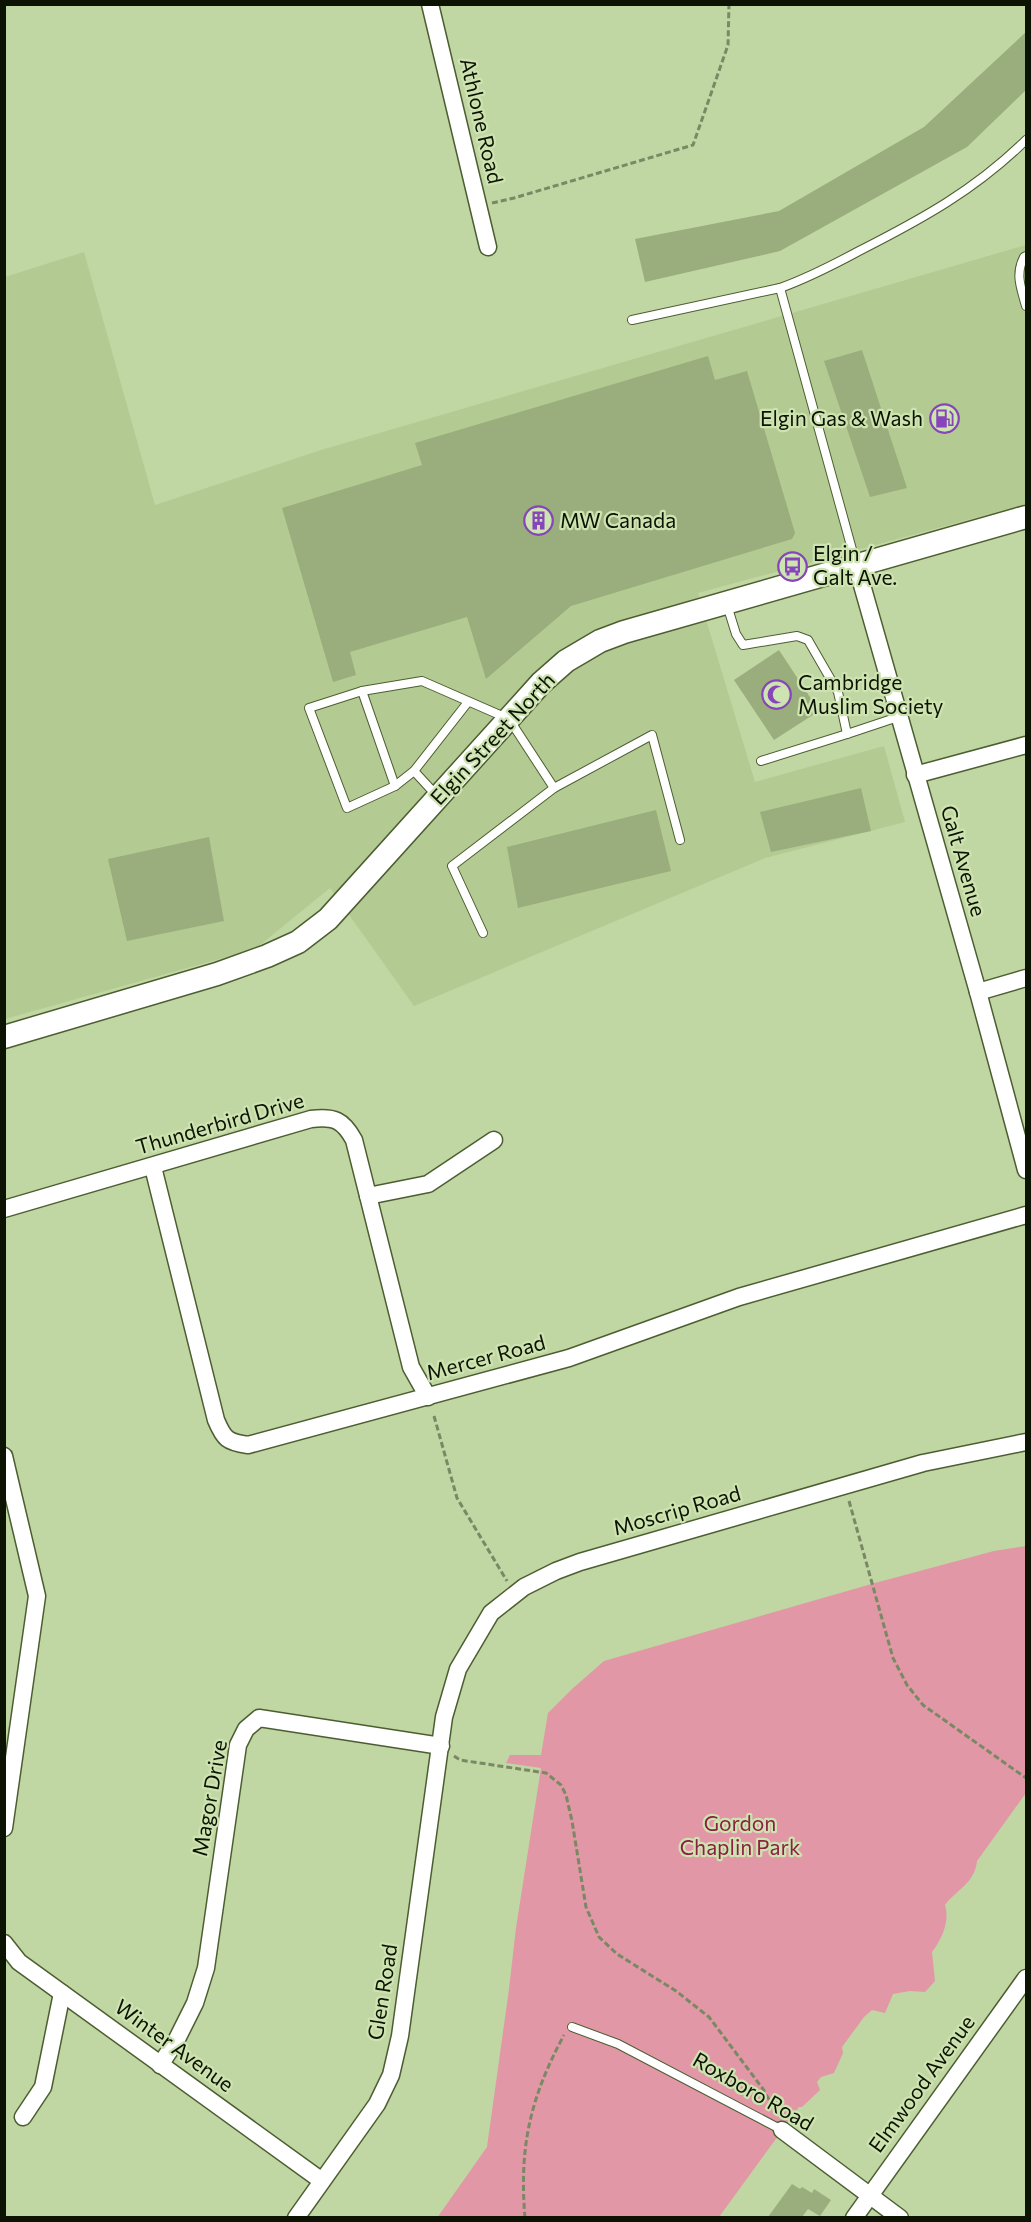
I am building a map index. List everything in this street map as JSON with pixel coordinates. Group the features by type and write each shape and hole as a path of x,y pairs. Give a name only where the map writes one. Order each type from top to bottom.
{"street":[{"name":"Athlone Road","path":"430,4 488,247"},
{"name":"Elgin Street North","path":"4,1037 217,974 298,942 328,919 540,683 566,662 600,641 856,564 1026,517"},
{"name":"Galt Avenue","path":"856,564 978,992 1026,1170"},
{"path":"915,775 1026,745"},
{"path":"978,992 1026,978"},
{"name":"Thunderbird Drive","path":"4,1209 311,1119 333,1118 346,1126 354,1140 411,1367 428,1397"},
{"path":"368,1196 428,1184 494,1140"},
{"name":"Mercer Road","path":"153,1167 216,1420 223,1437 234,1443 248,1445 569,1358 739,1297 1026,1215"},
{"name":"Moscrip Road","path":"441,1746 444,1717 458,1669 490,1613 514,1593 556,1571 844,1485 948,1457 1026,1442"},
{"path":"4,1456 8,1484 37,1596 9,1755 4,1828"},
{"name":"Magor Drive","path":"160,2065 176,2041 195,2004 206,1968 238,1745 246,1729 259,1718 441,1746"},
{"name":"Glen Road","path":"296,2217 377,2104 391,2075 400,2036 441,1746"},
{"name":"Winter Avenue","path":"4,1943 19,1962 322,2181"},
{"name":"Elmwood Avenue","path":"854,2217 1026,1978"},
{"path":"23,2116 44,2087 62,1993"},
{"name":"Roxboro Road","path":"780,2123 869,2196 900,2217"}],"lane":[{"path":"632,320 780,288 802,280 895,233 959,197 1003,163 1026,140"},
{"path":"1026,256 1018,268 1026,306"},
{"path":"780,288 856,564"},
{"path":"726,602 736,633 743,645 797,636 808,640 838,692 847,734"},
{"path":"468,702 414,771 395,786 347,808 309,708 362,692 423,681 509,719 554,788"},
{"path":"362,692 395,786"},
{"path":"761,761 898,717"},
{"path":"483,933 452,866 554,788 652,735 680,840"},
{"path":"414,771 438,797"},
{"name":"Roxboro Road","path":"572,2027 618,2044 780,2123"}],"path":[{"path":"477,206 514,198 693,145 728,45 729,4"},
{"path":"434,1416 457,1498 514,1593"},
{"path":"844,1485 893,1658 907,1685 923,1705 1026,1778"},
{"path":"441,1746 460,1760 546,1773 561,1785 566,1795 572,1821 585,1907 598,1937 617,1954 676,1991 709,2017 763,2089 780,2123"},
{"path":"525,2217 522,2183 523,2160 531,2116 557,2049 566,2032 572,2027"}],"shaded area":[{"path":"1026,245 1026,504 698,593 755,782 884,746 905,822 765,858 414,1006 330,888 255,949 5,1019 5,277 84,252 155,505 321,450"}],"green space":[{"name":"Gordon Chaplin Park","path":"1026,1546 1026,1793 977,1861 976,1869 969,1881 945,1905 944,1930 932,1952 935,1981 925,1992 910,1991 893,1994 885,2013 872,2010 864,2017 842,2047 843,2053 834,2073 821,2077 817,2082 820,2090 802,2107 799,2107 719,2217 437,2218 487,2147 516,1928 541,1768 506,1763 510,1755 541,1755 548,1713 604,1661 875,1583 994,1551"}],"building":[{"path":"1026,32 1026,90 967,147 780,251 645,282 635,239 779,211 924,127"},
{"path":"862,350 907,488 870,497 824,361"},
{"name":"MW Canada","path":"708,356 715,380 747,371 795,533 792,539 571,606 486,679 467,617 350,652 356,675 333,682 282,508 422,465 415,443"},
{"name":"Cambridge Muslim Society","path":"779,650 819,711 774,740 734,680"},
{"path":"861,788 871,831 771,852 760,812"},
{"path":"656,810 671,871 518,908 507,847"},
{"path":"209,837 224,921 127,941 108,859"},
{"path":"792,2184 812,2193 814,2189 831,2200 820,2216 808,2209 802,2217 768,2217"}],"place":[{"name":"Elgin Gas & Wash","path":"944,419"},
{"name":"MW Canada","path":"539,521"},
{"name":"Elgin / Galt Ave.","path":"792,566"},
{"name":"Cambridge Muslim Society","path":"777,695"}]}
